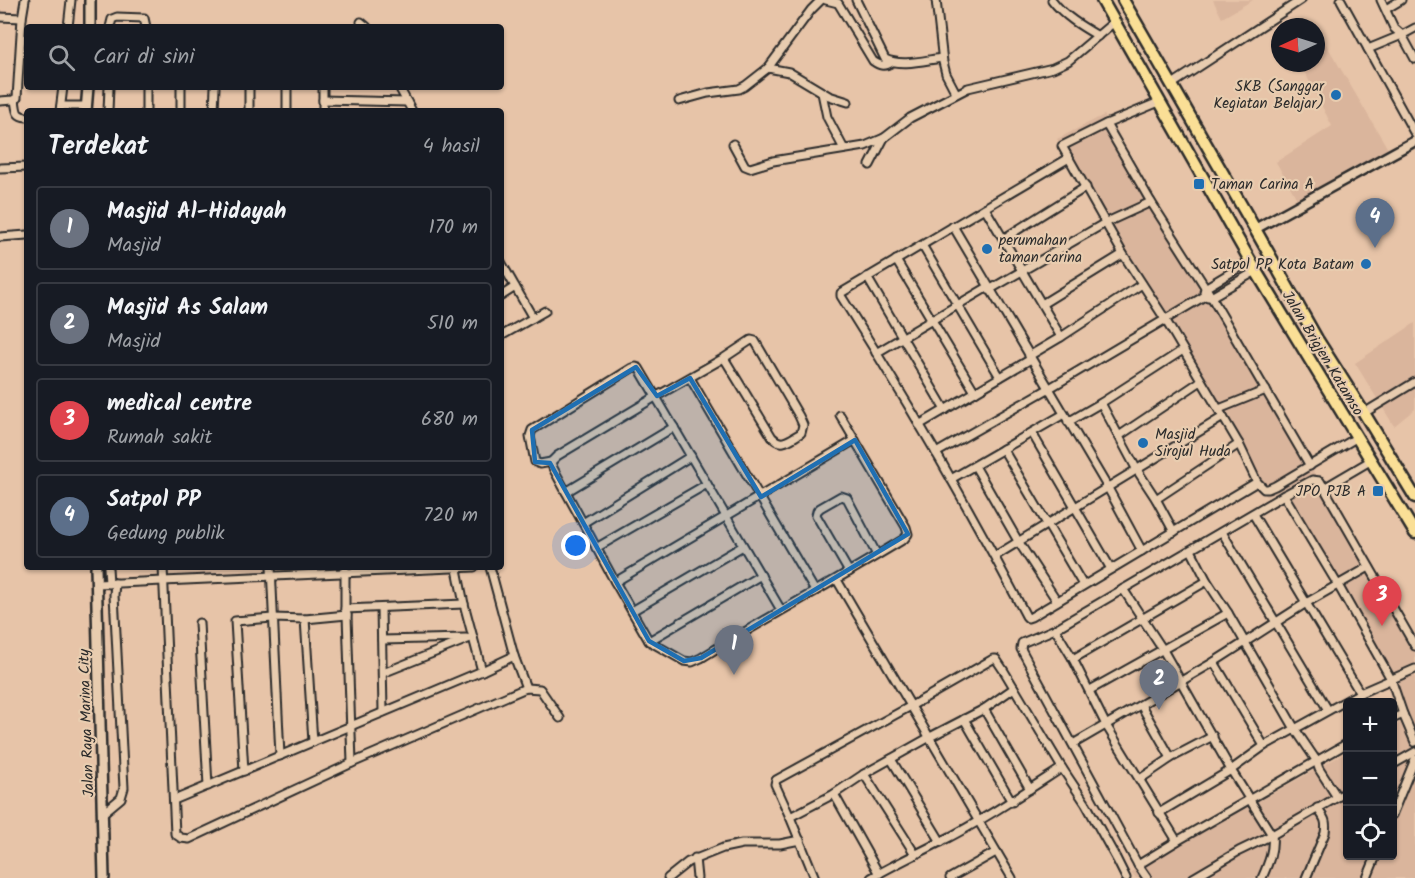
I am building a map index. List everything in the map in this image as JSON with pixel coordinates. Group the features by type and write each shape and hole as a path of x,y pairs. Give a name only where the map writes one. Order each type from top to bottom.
{"highway":[{"name":"Jalan Brigjen Katamso","path":"1102,0 1253,266 1415,533"},
{"name":"Jalan Brigjen Katamso","path":"1123,0 1317,339 1415,497"}],"main road":[{"path":"90,0 90,24"},
{"path":"87,108 88,90"},
{"name":"Jalan Raya Marina City","path":"96,570 104,878"}],"street":[{"path":"24,117 18,114 15,100 25,0"},
{"path":"68,24 71,0"},
{"path":"679,101 746,86 768,68 821,0"},
{"path":"826,0 838,3 873,61 878,64 884,66 892,63 942,58"},
{"path":"856,0 885,59 892,63"},
{"path":"938,0 942,58 946,74 956,93"},
{"path":"1052,0 1078,25 1098,36"},
{"path":"1171,85 1301,0"},
{"path":"1341,0 1415,134"},
{"path":"1381,0 1395,28 1402,35 1415,59"},
{"path":"1386,9 1401,0"},
{"path":"0,17 22,18"},
{"path":"111,24 112,19 117,17 144,18 146,24"},
{"path":"733,144 747,168 773,161 865,146 884,138 910,118 956,93 1053,68 1068,61 1114,22"},
{"path":"1368,48 1415,28"},
{"path":"768,68 789,72 822,93 848,102"},
{"path":"60,108 63,90"},
{"path":"108,108 109,90"},
{"path":"146,90 146,108"},
{"path":"181,90 181,108"},
{"path":"214,90 214,108"},
{"path":"249,90 249,108"},
{"path":"287,90 287,108"},
{"path":"323,90 323,108"},
{"path":"401,90 410,108"},
{"path":"822,93 826,117 844,149"},
{"path":"0,101 15,100"},
{"path":"323,100 407,102"},
{"path":"1159,102 1062,145 1123,254 1165,319 1239,444 1257,482 1264,489 1310,466 1356,438"},
{"path":"1106,124 1205,288 1207,297 1266,390 1310,466"},
{"path":"870,165 884,138"},
{"path":"1255,229 1415,141"},
{"path":"1069,158 841,293 841,297 951,479 1026,616 1031,617 1257,482"},
{"path":"0,168 24,167"},
{"path":"1003,239 1086,187"},
{"path":"876,353 1105,223 1151,202"},
{"path":"984,208 1061,337"},
{"path":"953,226 1108,488 1142,551"},
{"path":"0,237 24,235"},
{"path":"922,245 1000,377"},
{"path":"1042,304 1123,254"},
{"path":"896,260 975,392"},
{"path":"1205,288 1253,266"},
{"path":"936,453 1165,319 1207,297 1253,266"},
{"path":"504,267 533,318"},
{"path":"867,277 945,410"},
{"path":"919,425 1000,377 1142,284"},
{"path":"504,294 515,287"},
{"path":"504,334 545,310"},
{"path":"724,358 771,437 777,443 801,433 803,425 799,416 755,341 751,340 724,358 657,396 557,456 551,462 540,464 535,462 530,436 532,430 632,368 639,368 657,396 781,610"},
{"path":"1068,422 1183,350"},
{"path":"690,378 815,591"},
{"path":"1119,436 1202,381"},
{"path":"1364,413 1415,382"},
{"path":"1219,410 1266,390"},
{"path":"1101,403 1174,532"},
{"path":"951,479 1064,414"},
{"path":"551,462 596,548 649,640 684,661 692,662 837,580 908,534 840,415"},
{"path":"995,556 1223,417"},
{"path":"566,492 674,427"},
{"path":"1032,433 1111,569"},
{"path":"615,582 855,440"},
{"path":"1156,499 1239,444"},
{"path":"1003,449 1083,585"},
{"path":"583,523 691,456"},
{"path":"1324,488 1370,461"},
{"path":"975,466 1018,541 1057,601"},
{"path":"1148,878 1138,865 1021,649 1022,644 1055,629 1312,480 1320,481 1415,646"},
{"path":"596,548 707,484"},
{"path":"1284,495 1391,679 1415,742"},
{"path":"849,572 816,515 820,508 841,496 847,498 877,555"},
{"path":"1252,514 1360,693"},
{"path":"1222,532 1328,710"},
{"path":"632,611 743,546"},
{"path":"1191,550 1337,797"},
{"path":"1073,744 1214,662 1306,603 1370,567"},
{"path":"103,813 122,798 124,788 114,595 109,570"},
{"path":"163,570 176,834 182,838 189,839 352,763 526,688 540,689 544,692 560,718"},
{"path":"271,570 280,756"},
{"path":"97,584 271,576 345,570 352,763"},
{"path":"457,570 482,671"},
{"path":"491,570 514,656 526,688"},
{"path":"649,640 761,575"},
{"path":"837,580 1012,878"},
{"path":"1073,659 1207,580"},
{"path":"1123,589 1181,681 1231,770 1272,835 1271,854 1262,878"},
{"path":"244,771 235,621 273,618 305,619 381,608 464,604"},
{"path":"381,608 383,712"},
{"path":"1090,690 1228,613"},
{"path":"305,619 313,742"},
{"path":"199,623 208,786"},
{"path":"1055,629 1090,690 1106,725 1177,841"},
{"path":"382,640 473,637"},
{"path":"383,673 473,637"},
{"path":"174,800 514,656"},
{"path":"815,878 775,784 777,778 911,706 978,666 996,659 1100,828 1126,878"},
{"path":"1214,662 1264,746"},
{"path":"1159,813 1231,770 1264,746 1328,710 1415,669"},
{"path":"790,817 834,794 864,774 930,737 984,709 1014,688"},
{"path":"1141,705 1171,758"},
{"path":"984,709 1030,789"},
{"path":"1397,717 1403,714"},
{"path":"964,719 1012,802"},
{"path":"1140,779 1171,758 1213,736"},
{"path":"1138,865 1343,745"},
{"path":"1397,762 1415,752"},
{"path":"891,759 941,842"},
{"path":"1396,806 1415,759"},
{"path":"871,878 1012,802 1062,768"},
{"path":"864,774 915,854"},
{"path":"1193,878 1343,793"},
{"path":"834,794 879,873"},
{"path":"1306,878 1326,826 1326,820 1317,808"},
{"path":"668,878 695,858 730,846 755,843 780,844 800,840"},
{"path":"950,878 996,852"},
{"path":"695,858 698,878"},
{"path":"1367,878 1374,860"}],"highlighted area":[{"path":"636,367 657,396 690,378 761,497 855,440 908,534 701,658 684,661 649,641 550,463 535,462 532,430"}],"shaded area":[{"path":"1213,0 1253,0 1222,18"},
{"name":"SKB (Sanggar Kegiatan Belajar)","path":"1325,42 1388,149 1297,199 1276,162 1332,126 1305,72 1325,72"},
{"path":"1104,115 1415,640 1415,878 1136,878 1131,872 1343,754 1343,860 1397,860 1397,725 1410,717 1391,671 1285,488 1266,497 1057,139"},
{"path":"1415,323 1415,409 1394,426 1355,363"}],"place":[{"name":"SKB (Sanggar Kegiatan Belajar)","path":"1336,95"},
{"name":"Taman Carina A","path":"1199,184"},
{"name":"Satpol PP","path":"1375,248"},
{"name":"perumahan taman carina","path":"987,249"},
{"name":"Satpol PP Kota Batam","path":"1366,264"},
{"name":"Masjid Sirojul Huda","path":"1143,443"},
{"name":"JPO PJB A","path":"1378,491"},
{"name":"medical centre","path":"1382,626"},
{"name":"Masjid Al-Hidayah","path":"734,675"},
{"name":"Masjid As Salam","path":"1159,710"}]}
